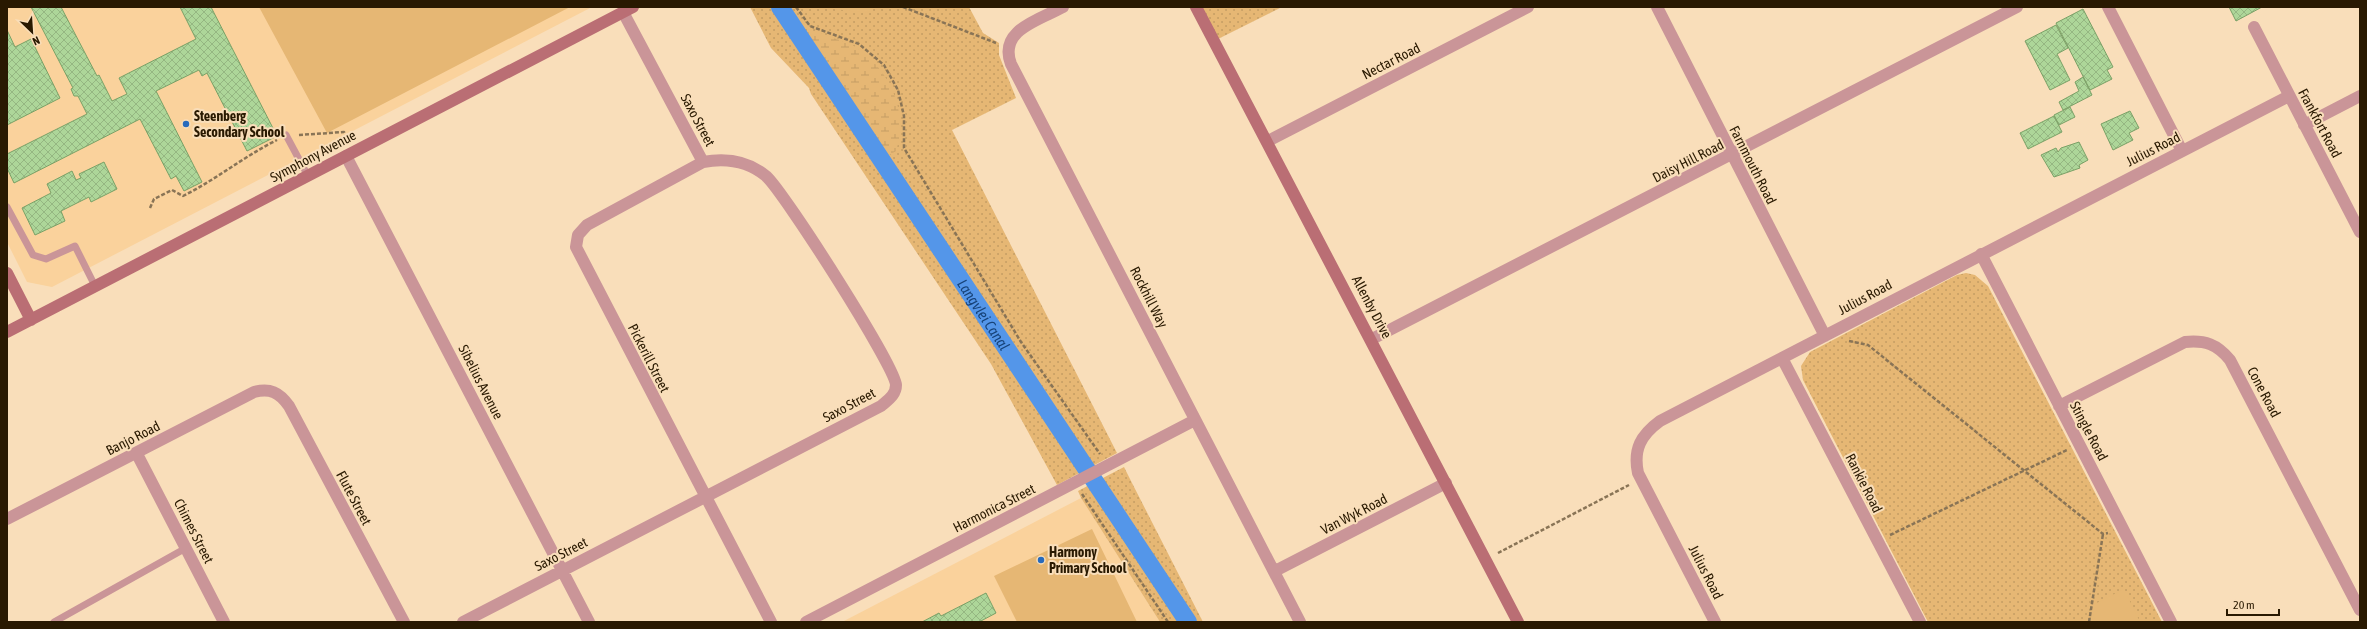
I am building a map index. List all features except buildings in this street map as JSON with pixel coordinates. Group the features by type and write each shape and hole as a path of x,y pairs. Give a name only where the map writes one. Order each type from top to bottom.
{"street":[{"path":"1008,48 1011,38 1015,34 1063,7"},
{"name":"Allenby Drive","path":"1196,7 1372,338 1518,622"},
{"name":"Nectar Road","path":"1268,141 1528,7"},
{"name":"Farnmouth Road","path":"1657,7 1731,156 1825,336"},
{"name":"Daisy Hill Road","path":"1372,338 1731,156 2017,7"},
{"path":"2108,7 2182,151"},
{"name":"Symphony Avenue","path":"7,332 628,10"},
{"name":"Saxo Street","path":"463,622 881,406 892,397 896,386 892,372 856,311 775,186 751,166 734,161 718,159 703,162 628,10"},
{"name":"Frankfort Road","path":"2254,27 2360,232"},
{"name":"Rockhill Way","path":"1008,48 1011,64 1195,420 1275,571 1300,622"},
{"name":"Julius Road","path":"1715,622 1643,483 1637,467 1636,450 1640,439 1649,429 1660,420 2289,96"},
{"path":"2304,125 2360,96"},
{"name":"Sibelius Avenue","path":"346,156 589,622"},
{"name":"Pickerill Street","path":"703,162 587,225 578,235 576,247 771,622"},
{"name":"Stingle Road","path":"1981,254 2171,622"},
{"path":"7,273 31,320"},
{"name":"Cone Road","path":"2059,406 2185,342 2199,341 2212,343 2222,350 2230,360 2360,610"},
{"name":"Rankie Road","path":"1782,358 1920,622"},
{"name":"Banjo Road","path":"7,519 137,454 254,392 265,390 275,392"},
{"name":"Flute Street","path":"275,392 283,398 289,406 404,622"},
{"name":"Harmonica Street","path":"806,622 1095,474 1195,420"},
{"name":"Chimes Street","path":"137,454 224,622"},
{"name":"Van Wyk Road","path":"1275,571 1446,483"}],"lane":[{"path":"286,135 308,176"},
{"path":"7,207 33,255 46,259 75,246 95,286"},
{"path":"54,622 186,548"}],"path":[{"path":"796,7 810,26 859,44 884,65 898,90 904,116 904,148 1021,342 1109,466"},
{"path":"902,7 1008,48"},
{"path":"150,208 154,199 172,190 183,196 212,181 246,156 286,135 344,132 349,144"},
{"path":"1825,336 1868,345 2103,534"},
{"path":"1878,541 2078,444"},
{"path":"1078,482 1168,622"},
{"path":"1485,559 1627,486 1643,483"},
{"path":"2103,534 2122,529"},
{"path":"2089,622 2103,534"}],"shaded area":[{"name":"Steenberg Secondary School","path":"7,7 592,7 52,287 27,282 7,242"},
{"name":"Harmony Primary School","path":"1081,498 1160,622 842,622"}],"green space":[{"path":"259,7 570,7 327,133"},
{"path":"750,7 969,7 983,33 999,43 999,55 1016,98 952,130 1117,453 1057,485 991,364 811,94 809,88 771,48"},
{"path":"816,7 872,7 868,13"},
{"path":"1196,7 1282,7 1214,41"},
{"path":"811,30 857,48 869,57 879,68 894,94 898,108 900,122 896,151 881,160 797,33"},
{"path":"1966,273 1975,275 1988,286 2162,622 1928,622 1803,380 1801,366 1810,352 1957,275"},
{"path":"1124,467 1203,622 1160,622 1081,498 1078,491"},
{"path":"1092,529 1137,622 1017,622 994,576"},
{"path":"2124,589 2140,622 2097,622 2089,607"}],"waterway":[{"name":"Langvlei Canal","path":"780,7 1188,622"}],"place":[{"name":"Steenberg Secondary School","path":"186,124"},
{"name":"Harmony Primary School","path":"1041,560"}]}
